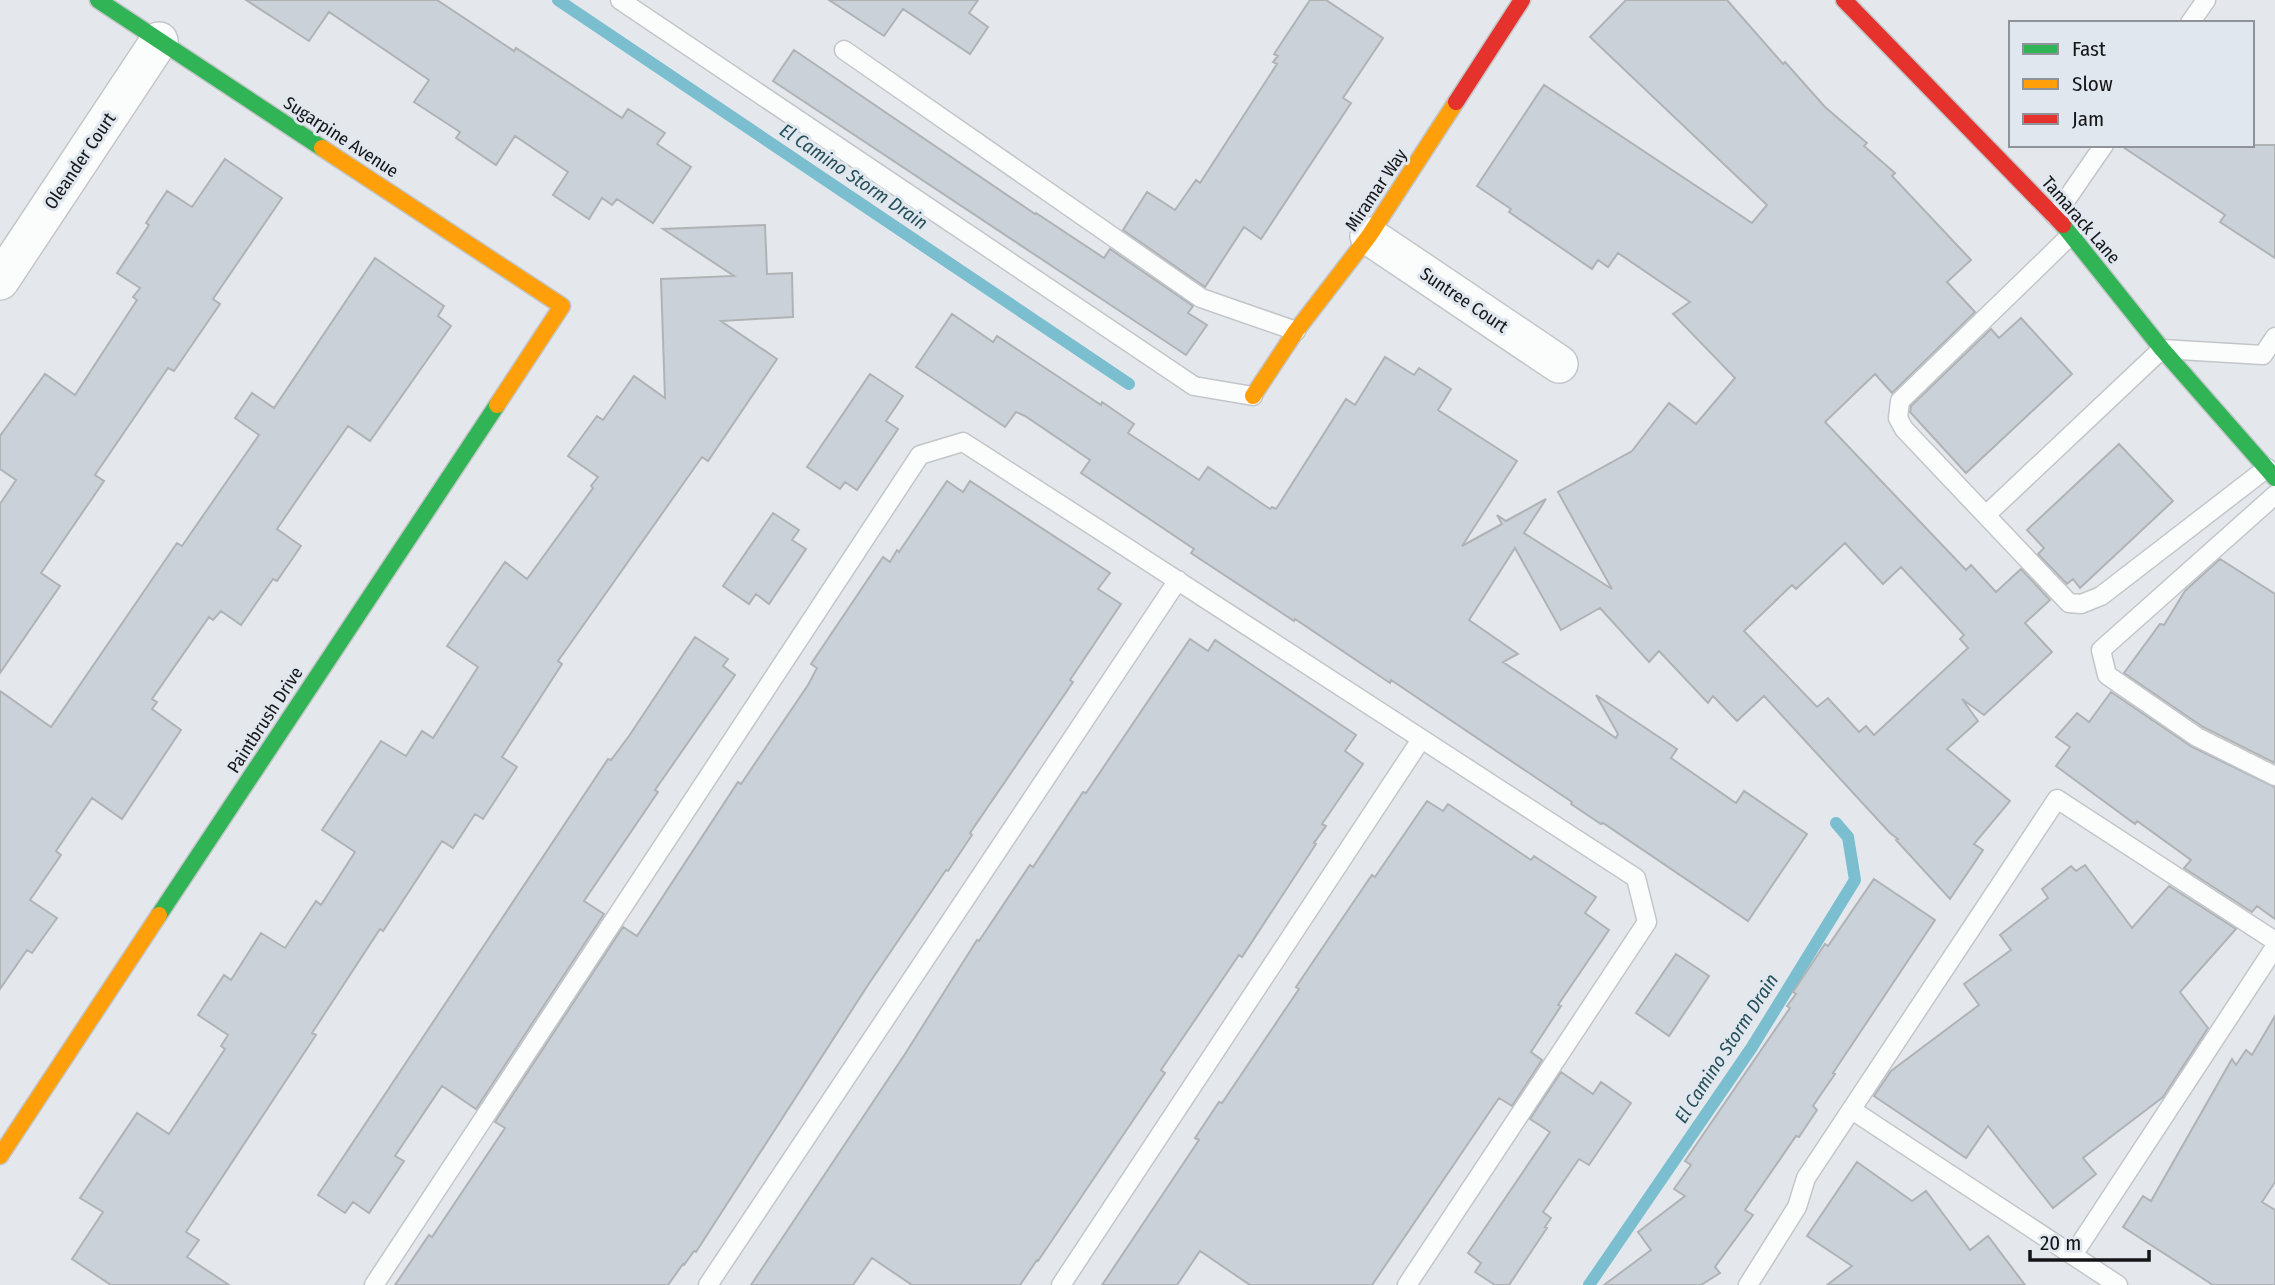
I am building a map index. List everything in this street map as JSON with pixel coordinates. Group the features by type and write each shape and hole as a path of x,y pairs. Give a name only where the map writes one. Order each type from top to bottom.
{"street":[{"name":"Sugarpine Avenue","path":"98,0 562,306"},
{"name":"Miramar Way","path":"1253,396 1296,331 1369,236 1522,0"},
{"name":"Tamarack Lane","path":"1844,0 2072,234 2162,349 2271,473"},
{"name":"Oleander Court","path":"0,281 159,41"},
{"name":"Suntree Court","path":"1369,236 1559,365"},
{"name":"Paintbrush Drive","path":"0,1156 562,306"}],"lane":[{"path":"620,0 1194,386 1253,396"},
{"path":"2191,21 2206,0"},
{"path":"844,50 1201,298 1296,331"},
{"path":"2055,216 2103,147"},
{"path":"2072,234 1900,401 1898,418 1904,429 2069,603 2081,604 2101,596 2271,473"},
{"path":"1986,515 2162,349 2263,355 2275,337"},
{"path":"374,1285 920,456 963,442 1178,580 1420,741 1636,878 1647,922 1407,1285"},
{"path":"2275,495 2101,650 2107,676 2197,737 2275,776"},
{"path":"708,1285 1178,580"},
{"path":"1062,1285 1420,741"},
{"path":"1748,1285 1797,1207 1806,1178 2057,799 2275,941"},
{"path":"2073,1255 2275,947"},
{"path":"1853,1110 2118,1285"}],"building":[{"path":"246,0 437,0 622,118 628,109 665,133 657,144 691,167 653,223 617,199 612,205 602,198 589,219 553,195 568,172 515,136 496,165 456,138 460,132 414,102 429,80 329,12 309,41"},
{"path":"829,0 978,0 969,13 988,27 970,54 903,9 884,36"},
{"path":"1310,0 1326,0 1383,38 1343,98 1351,103 1261,239 1244,227 1205,287 1123,230 1147,192 1175,210 1196,180 1200,183 1277,64 1273,62 1278,56 1274,54"},
{"path":"1626,0 1727,0 1825,107 1867,143 1864,146 1895,173 1892,176 1971,260 1947,282 1975,312 1892,393 1875,374 1825,422 1966,570 1971,565 1996,592 2021,569 2050,600 2025,623 2052,652 1984,715 1962,699 1978,721 1947,749 2010,801 1974,844 1983,850 1950,899 1896,840 1898,839 1764,696 1737,721 1713,696 1708,703 1659,651 1649,662 1600,608 1561,630 1515,548 1469,620 1518,654 1503,662 1616,738 1618,734 1596,695 1677,749 1671,758 1736,803 1744,791 1807,834 1748,921 1391,680 1390,683 1191,553 1194,549 1081,473 1090,460 1025,416 1016,412 1005,427 916,367 952,314 993,342 997,336 1101,405 1102,402 1134,424 1128,433 1199,480 1208,467 1270,509 1276,509 1346,399 1355,405 1385,357 1414,375 1419,368 1451,389 1438,410 1517,461 1462,546 1502,524 1497,515 1506,521 1546,499 1524,533 1612,589 1558,492 1632,451 1669,403 1696,424 1735,378 1673,314 1690,302 1618,253 1608,267 1598,260 1592,269 1509,212 1511,209 1477,186 1544,85 1752,223 1767,205 1590,37","holes":["1845,543 1883,584 1901,567 1964,635 1960,639 1968,648 1874,735 1866,726 1859,732 1828,698 1817,707 1744,631 1792,585 1796,589"]},
{"path":"794,50 1035,214 1104,258 1110,249 1193,306 1188,313 1207,325 1186,355 773,81"},
{"path":"2275,145 2275,258 2220,222 2225,215 2123,147"},
{"path":"225,159 282,198 213,299 220,304 174,371 168,368 95,475 104,481 41,573 60,586 0,673 0,504 16,480 0,469 0,436 45,374 75,395 137,300 133,297 140,288 117,273 149,225 146,223 167,191 192,207"},
{"path":"765,225 767,274 792,273 793,317 721,321 777,359 708,461 702,457 558,661 562,664 502,757 517,767 483,819 475,814 453,848 442,841 383,931 380,929 312,1033 316,1035 186,1232 199,1240 187,1257 229,1285 111,1285 72,1259 103,1212 80,1198 137,1113 169,1134 225,1049 221,1046 228,1035 198,1015 224,975 231,980 261,933 285,948 316,901 321,905 355,852 322,830 381,741 406,756 422,731 433,738 478,667 447,646 505,562 527,579 593,488 591,486 598,477 568,456 597,416 603,420 634,376 665,398 661,279 734,276 663,229"},
{"path":"375,258 444,306 438,316 451,326 370,441 348,426 307,485 277,529 301,546 277,581 273,579 241,625 221,611 213,620 209,617 152,699 157,702 152,709 181,730 122,819 92,798 56,851 61,855 30,900 57,918 32,953 27,950 0,989 0,691 51,727 177,543 182,546 259,435 235,418 252,393 274,408"},
{"path":"2021,318 2072,374 1966,473 1910,412 1911,406 1991,329 1999,338"},
{"path":"870,374 903,396 886,421 898,429 857,490 845,482 840,489 807,467"},
{"path":"2119,444 2173,501 2080,588 2073,579 2067,584 2038,554 2044,548 2027,530"},
{"path":"947,481 963,492 970,481 1110,573 1098,589 1121,604 1070,680 1073,682 970,833 972,835 948,871 946,870 868,985 696,1252 694,1251 668,1285 395,1285 429,1235 432,1237 505,1128 495,1122 623,927 637,936 738,782 741,784 808,685 817,668 811,664 883,557 890,562 897,550 899,552"},
{"path":"773,513 799,530 792,540 806,549 769,604 756,594 749,604 723,586"},
{"path":"2220,559 2275,594 2275,763 2203,727 2124,673 2160,624 2164,625 2185,591"},
{"path":"695,637 728,659 723,666 735,675 655,790 658,792 584,901 604,914 476,1109 442,1086 395,1156 404,1161 369,1213 353,1202 345,1213 318,1195 608,759 611,760 629,736"},
{"path":"1190,639 1208,651 1215,640 1356,735 1345,751 1363,764 1322,824 1326,826 1314,843 1316,844 1242,957 1239,955 1161,1070 1165,1073 1038,1261 1020,1285 912,1285 872,1258 853,1285 751,1285 905,1054 977,940 979,941 1030,865 1033,867 1083,792 1086,793"},
{"path":"2111,692 2192,747 2275,787 2275,919 2257,906 2252,912 2184,868 2191,860 2137,821 2135,824 2056,766 2070,747 2056,737 2077,713 2089,722"},
{"path":"1427,801 1443,811 1448,804 1531,860 1534,856 1596,897 1585,913 1609,930 1558,1005 1561,1006 1531,1052 1542,1060 1512,1106 1499,1098 1372,1285 1250,1285 1200,1251 1177,1285 1102,1285 1199,1140 1195,1138 1219,1102 1222,1103 1299,989 1296,987 1372,875 1375,877"},
{"path":"2085,865 2132,928 2169,886 2236,929 2180,992 2208,1028 2163,1097 2083,1158 2096,1174 2053,1208 1988,1126 1966,1158 1874,1096 1891,1071 1979,1005 1964,984 2011,950 2000,935 2048,898 2042,889 2071,866 2076,871"},
{"path":"1874,879 1935,920 1833,1073 1835,1074 1813,1106 1817,1110 1745,1210 1753,1215 1715,1267 1720,1273 1701,1285 1604,1285 1651,1250 1638,1232 1685,1196 1674,1189 1691,1165 1685,1161 1790,1008 1787,1006 1796,994 1793,992 1825,944 1828,946"},
{"path":"1676,954 1709,976 1669,1036 1636,1013"},
{"path":"2275,1016 2275,1182 2262,1202 2275,1210 2275,1285 2213,1285 2123,1227 2143,1196 2151,1201 2232,1059 2236,1065 2246,1050 2252,1055"},
{"path":"1561,1072 1593,1094 1601,1082 1631,1103 1589,1165 1579,1159 1543,1212 1551,1218 1545,1227 1547,1228 1509,1285 1495,1285 1475,1272 1481,1263 1468,1253 1550,1132 1530,1119"},
{"path":"1857,1162 1912,1201 1926,1191 1970,1250 1988,1236 2025,1285 1827,1285 1852,1266 1807,1236"}],"waterway":[{"name":"El Camino Storm Drain","path":"558,0 1129,384"},
{"name":"El Camino Storm Drain","path":"1589,1285 1752,1047 1855,880 1848,837 1836,823"}],"traffic: fast":[{"path":"98,0 322,148"},
{"path":"2063,225 2162,349 2275,478"},
{"path":"159,915 497,405"}],"traffic: slow":[{"path":"1253,396 1296,331 1369,236 1456,102"},
{"path":"322,148 562,306 497,405"},
{"path":"0,1156 159,915"}],"traffic: jam":[{"path":"1456,102 1522,0"},
{"path":"1844,0 2063,225"}]}
